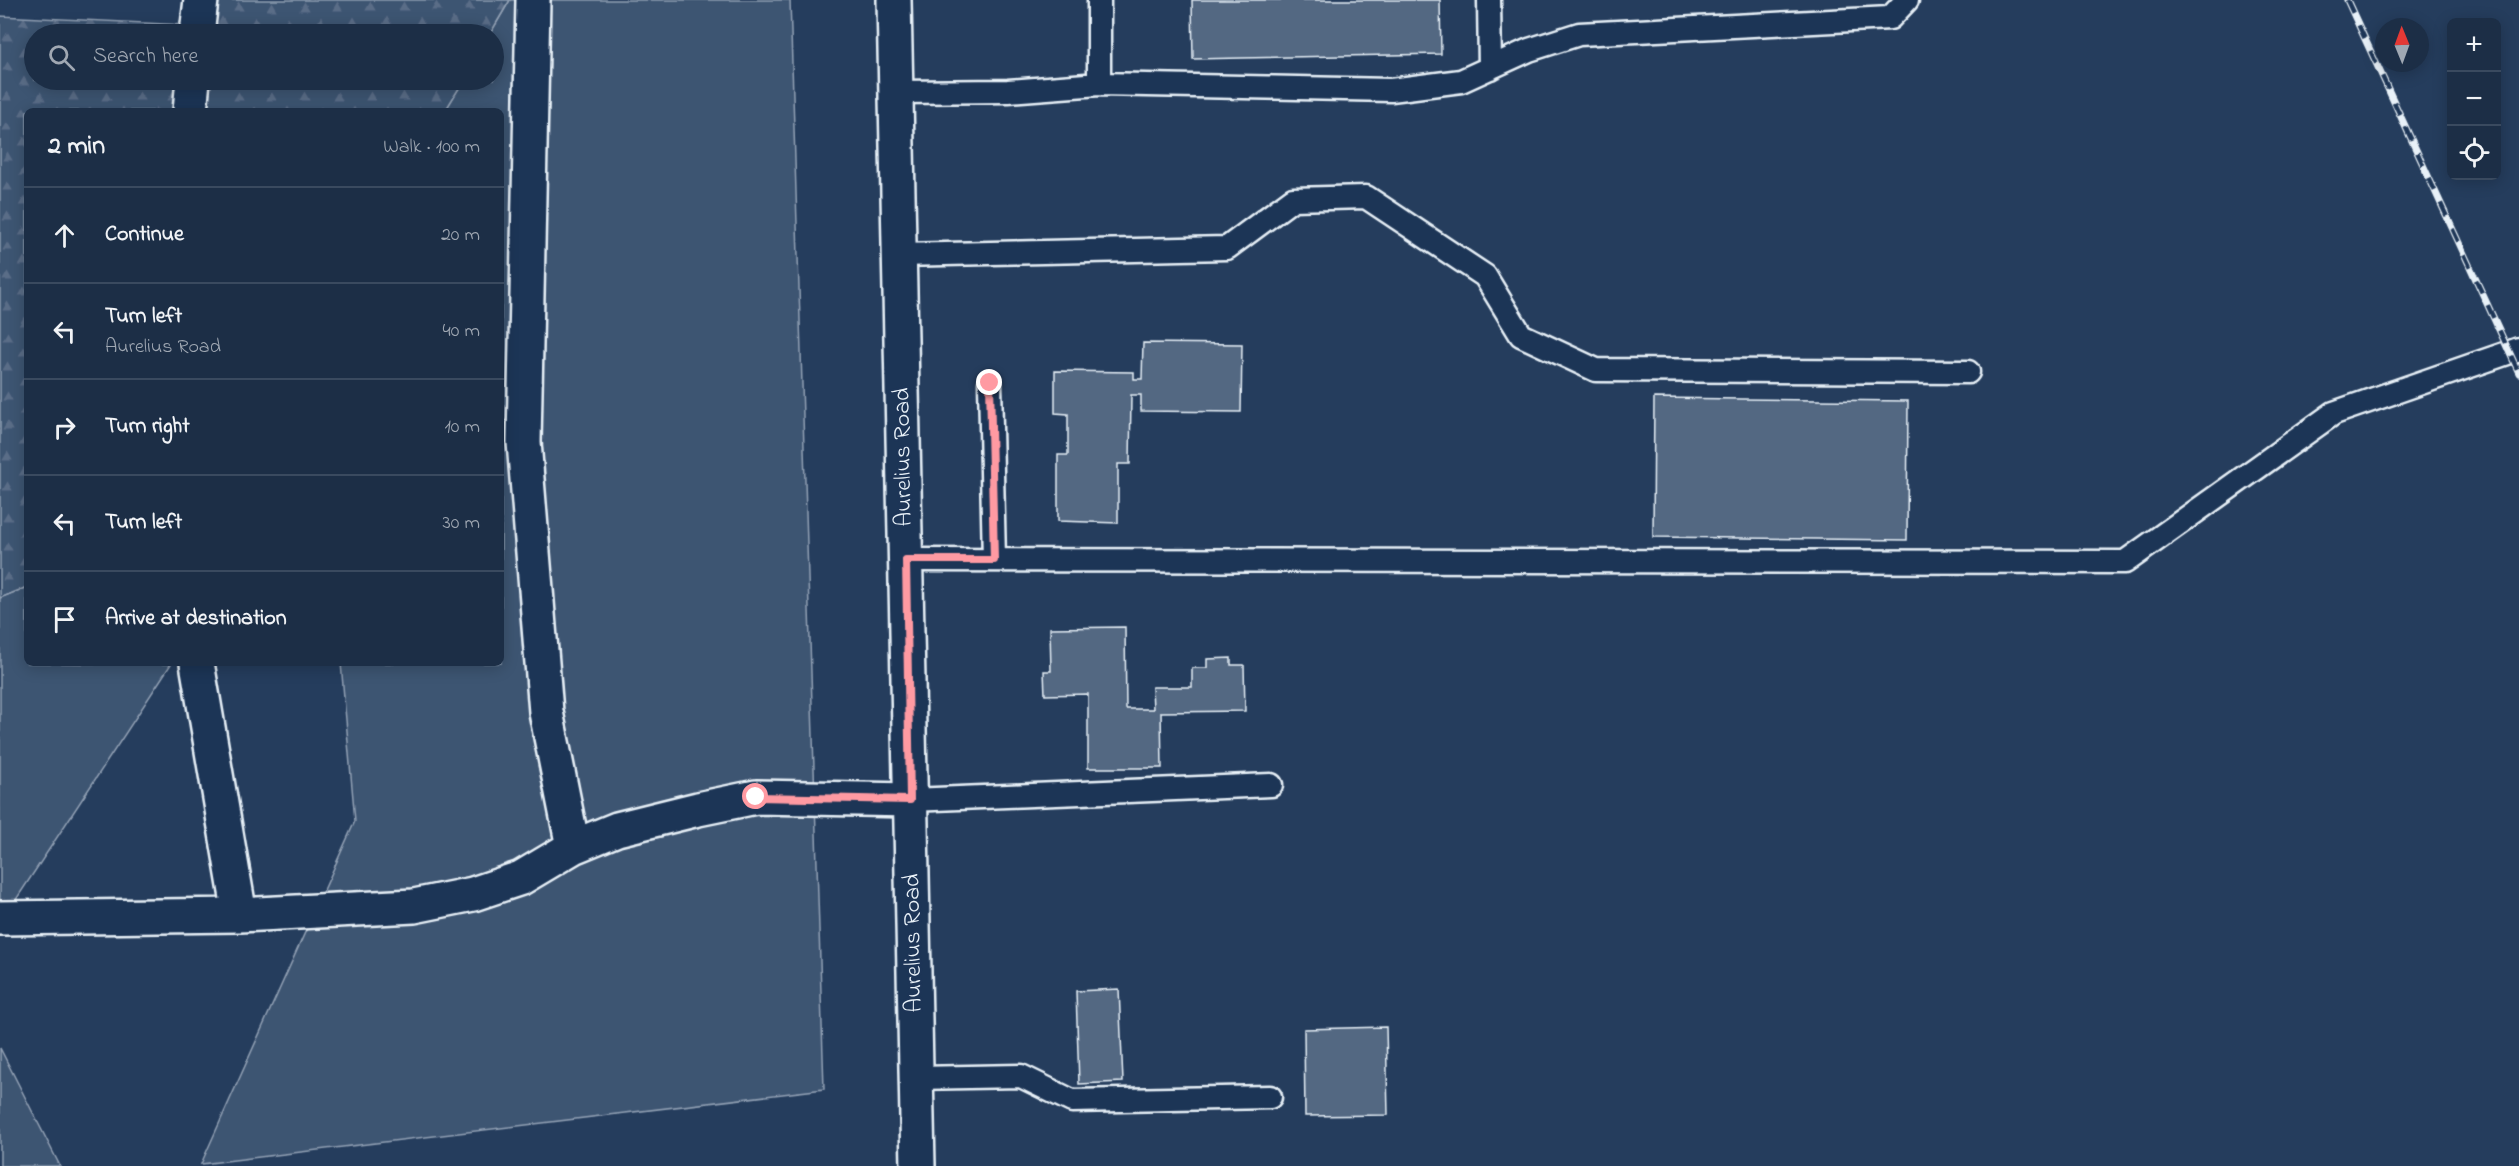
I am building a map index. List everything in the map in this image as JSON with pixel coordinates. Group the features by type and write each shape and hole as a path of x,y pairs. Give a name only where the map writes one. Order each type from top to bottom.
{"street":[{"path":"198,24 201,0"},
{"path":"533,0 524,442 546,712 573,847"},
{"name":"Aurelius Road","path":"894,0 918,1166"},
{"path":"190,108 192,90"},
{"path":"198,666 240,915"},
{"path":"0,918 240,915 414,906 473,894 521,878 573,847 617,829 756,797 910,800"}],"lane":[{"path":"1099,0 1100,84"},
{"path":"1489,0 1490,68"},
{"path":"896,92 1008,91 1100,84 1391,90 1461,81 1529,50 1580,34 1890,18 1907,0"},
{"path":"899,255 1227,248 1293,199 1366,197 1485,276 1521,335 1596,370 1968,372"},
{"path":"906,560 2125,562 2334,413 2519,349"},
{"path":"990,383 994,560"},
{"path":"910,800 1271,785"},
{"path":"916,1078 1021,1076 1072,1101 1270,1097"}],"green space":[{"path":"191,0 510,0 496,24 186,24"},
{"path":"510,0 790,0 824,1089 201,1164 355,821 341,666 504,666 504,108 447,108 458,90 504,90 504,24 496,24"},
{"path":"0,16 165,24 24,24 24,90 458,90 447,108 24,108 24,588 0,598"},
{"path":"24,588 24,666 170,666 0,924 0,598"},
{"path":"0,1048 60,1166 0,1166"}],"building":[{"path":"1192,0 1440,0 1441,54 1193,59"},
{"path":"1143,343 1242,344 1241,412 1141,411 1141,395 1131,395 1130,464 1118,464 1118,523 1058,521 1058,455 1068,455 1068,414 1055,413 1055,371 1134,372 1134,379 1142,379"},
{"path":"1654,398 1908,401 1907,540 1653,537"},
{"path":"1125,627 1126,709 1153,709 1152,687 1192,687 1192,668 1207,668 1207,659 1231,658 1231,665 1244,665 1245,711 1161,712 1162,768 1088,768 1088,694 1045,695 1044,671 1051,671 1050,628"},
{"path":"1119,989 1123,1082 1079,1084 1076,991"},
{"path":"1386,1027 1388,1115 1305,1116 1304,1029"}],"railway":[{"path":"2347,0 2519,373"}],"route":[{"path":"756,797 910,800 906,560 994,560 990,383"}]}
